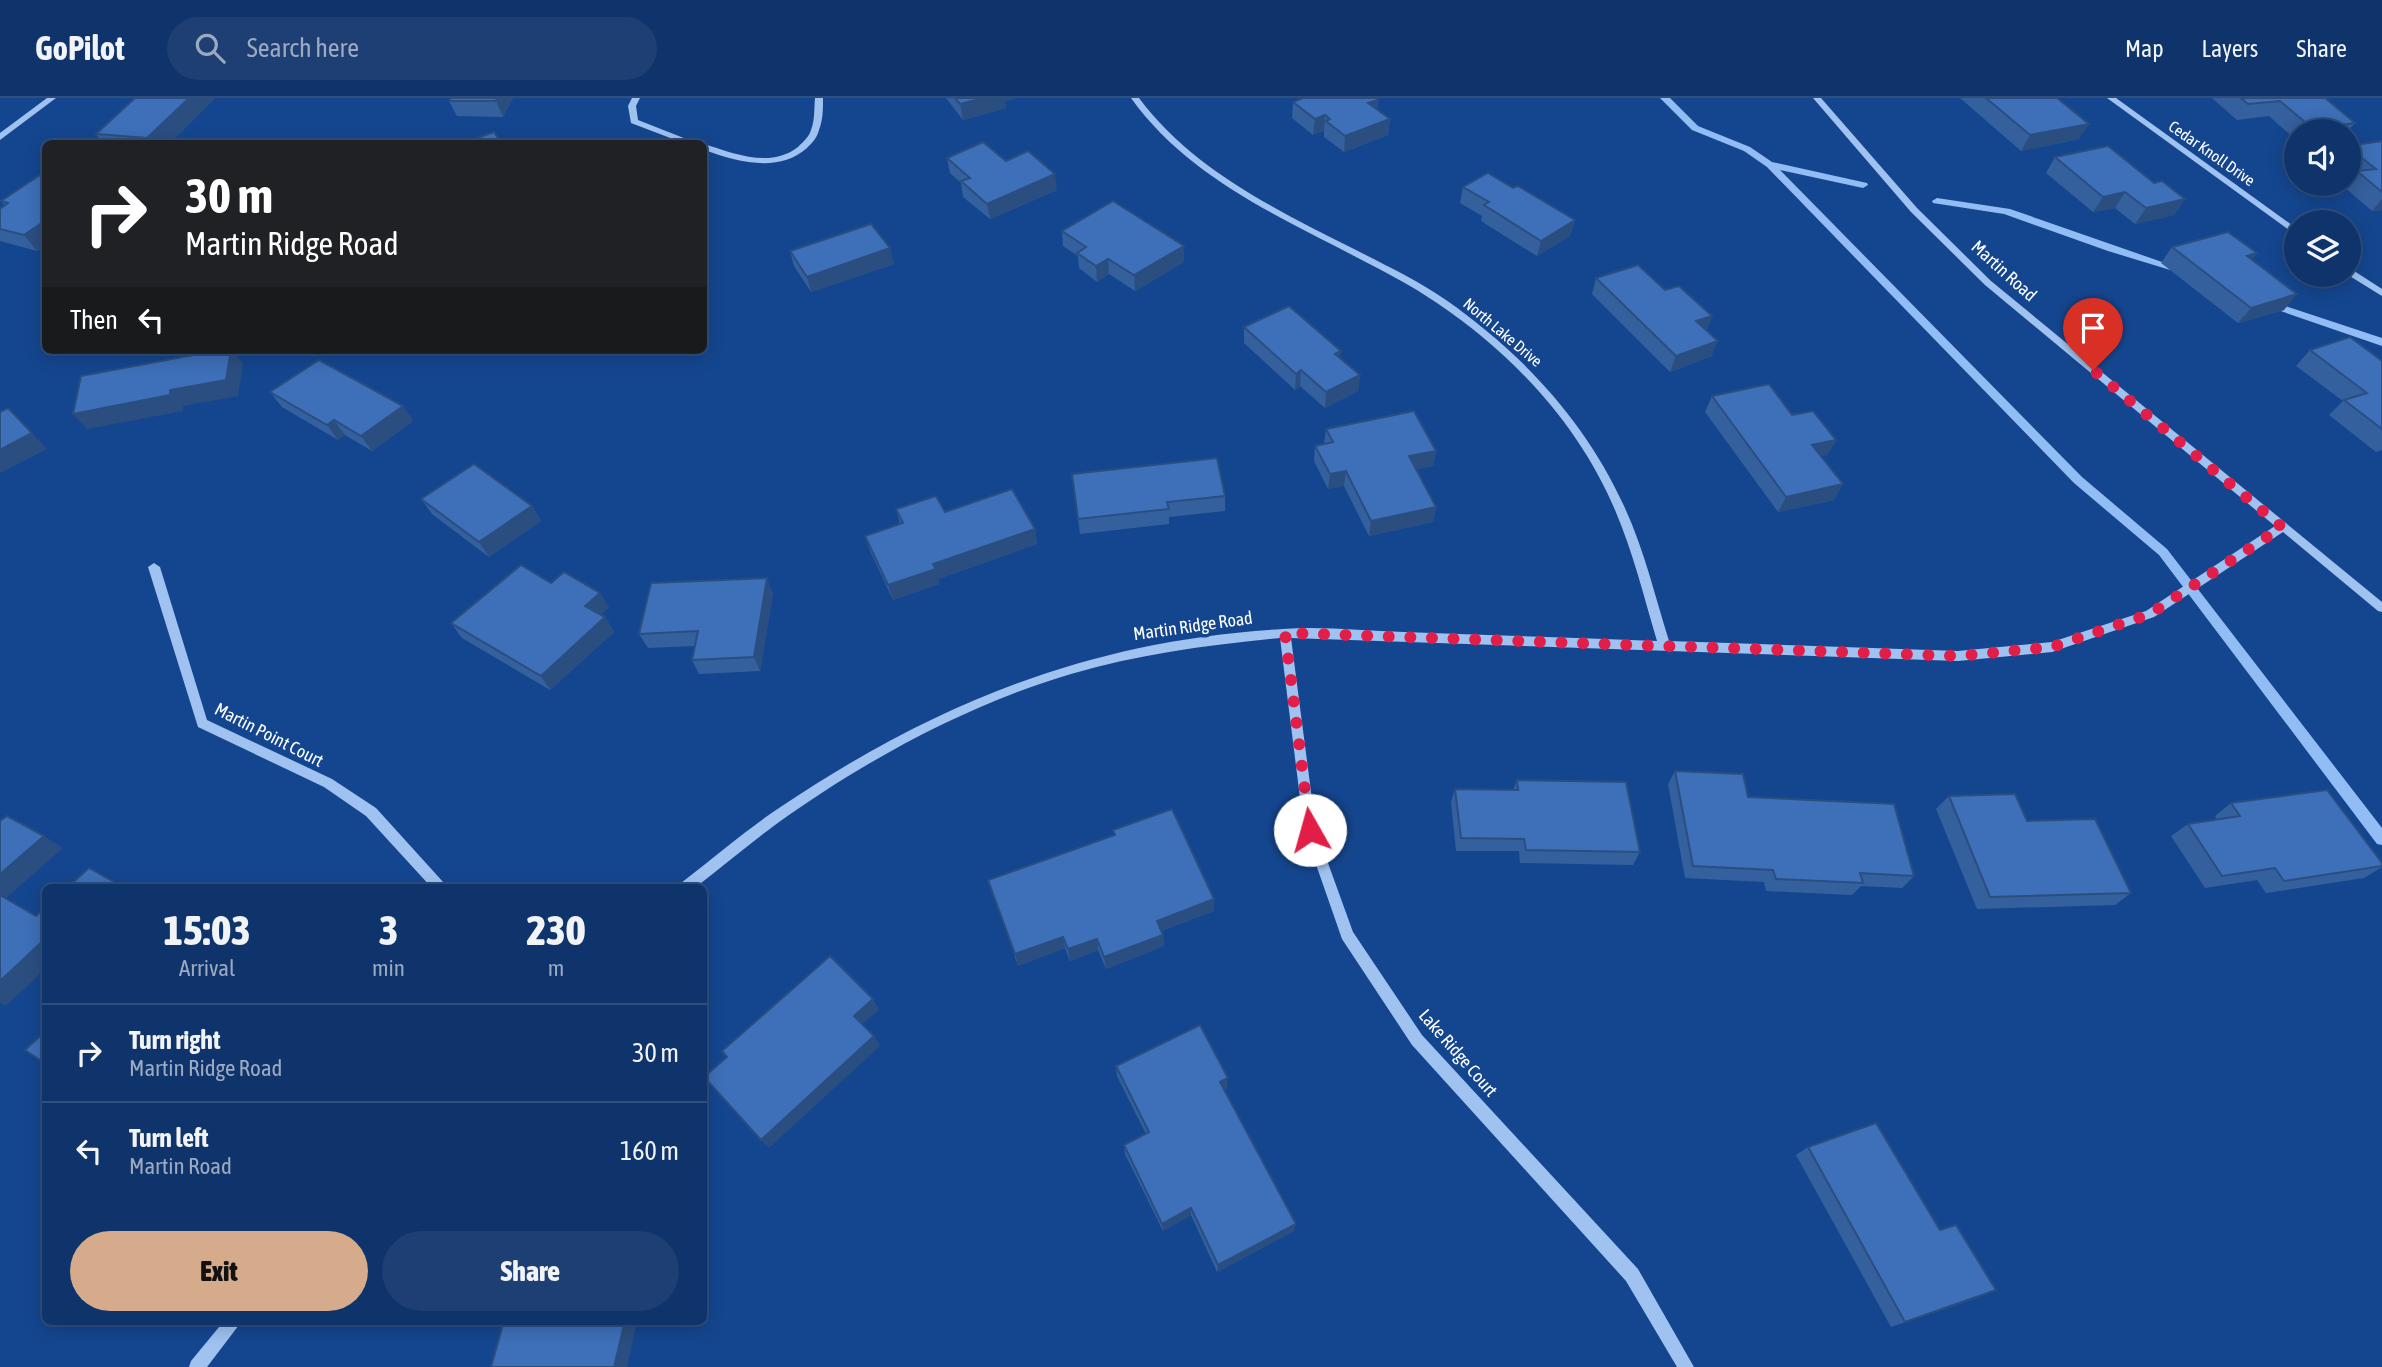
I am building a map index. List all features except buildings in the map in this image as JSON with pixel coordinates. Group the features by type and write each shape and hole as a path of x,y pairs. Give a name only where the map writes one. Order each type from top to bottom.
{"street":[{"path":"0,136 52,98"},
{"path":"636,98 632,106 634,121 684,140"},
{"path":"707,148 738,159 765,162 795,152 812,139 819,98"},
{"name":"North Lake Drive","path":"1135,98 1170,138 1203,167 1244,194 1440,300 1486,335 1534,380 1576,431 1611,488 1634,543 1664,644"},
{"name":"Martin Road","path":"1817,98 1914,210 1988,284 2382,608"},
{"name":"Cedar Knoll Drive","path":"2111,98 2284,223"},
{"path":"2361,279 2382,293"},
{"name":"Martin Ridge Road","path":"690,884 799,801 952,714 1023,685 1108,659 1195,642 1285,633 1958,656 2052,647 2150,614 2282,527"},
{"name":"Martin Point Court","path":"154,567 202,723 328,783 371,812 436,884"},
{"name":"Lake Ridge Court","path":"1285,633 1310,830 1347,935 1417,1041 1632,1275 1686,1367"},
{"path":"197,1367 231,1325"}],"waterway":[{"path":"1665,98 1695,128 1747,149 1770,165 2078,480 2163,552 2382,839"},
{"path":"1772,165 1863,185"},
{"path":"1937,201 2006,211 2180,270"},
{"path":"2267,303 2382,342"}],"route":[{"path":"1310,830 1285,633 1958,656 2052,647 2150,614 2282,527 2093,370"}]}
